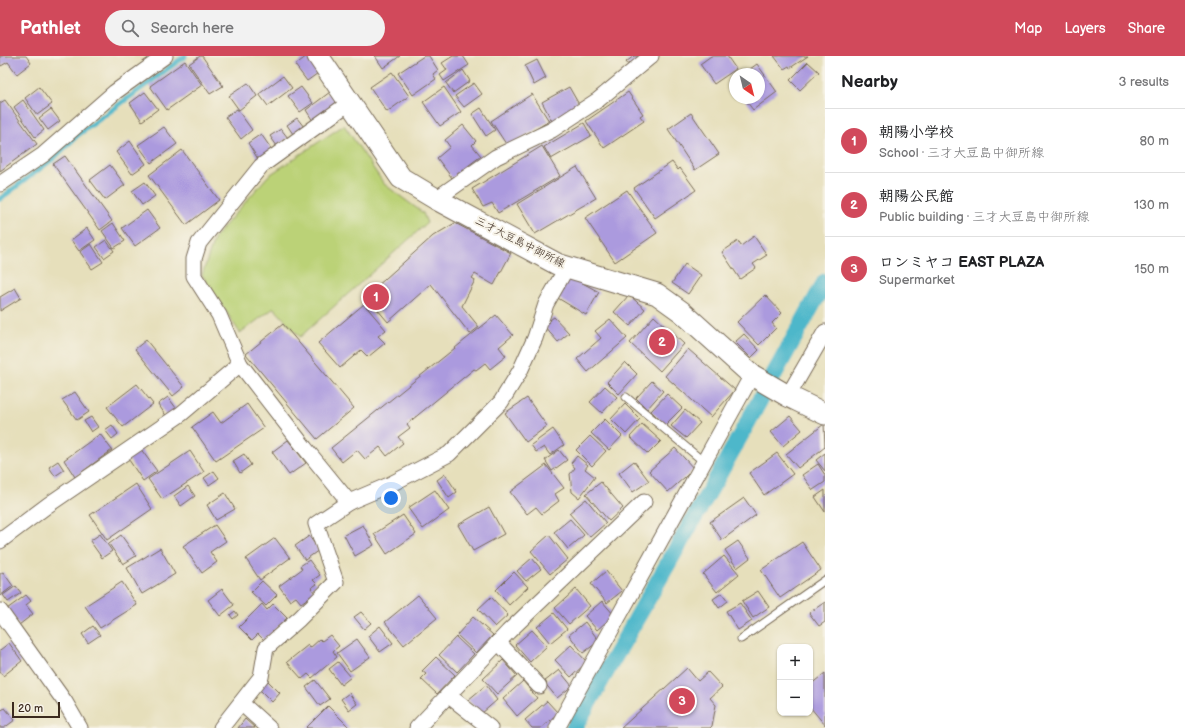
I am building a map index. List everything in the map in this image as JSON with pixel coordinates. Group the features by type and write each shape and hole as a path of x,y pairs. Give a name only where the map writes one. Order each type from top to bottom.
{"main road":[{"name":"三才大豆島中御所線","path":"318,56 401,178 436,199 557,264 657,294 682,312 752,375 788,396 825,414"}],"street":[{"path":"0,184 43,155 115,92 165,56"},
{"path":"436,199 496,157 552,130 598,100 651,56"},
{"path":"349,502 240,364 219,314 194,276 194,259 199,243 261,166 350,103"},
{"path":"221,728 261,677 266,648 300,618 336,582 316,524 349,502 390,485 449,454 501,402 520,371 546,304 566,267"},
{"path":"788,396 825,332"},
{"path":"0,541 48,505 181,414 240,364"},
{"path":"557,728 752,375"},
{"path":"417,728 498,642 644,502"},
{"path":"0,611 65,702 80,728"},
{"path":"498,642 539,686"},
{"path":"448,695 490,728"},
{"path":"241,703 269,728"}],"lane":[{"path":"626,397 704,462"},
{"path":"742,639 825,580"}],"green space":[{"path":"344,125 384,184 423,213 427,223 300,337 274,308 240,333 202,275 215,237 268,176"}],"building":[{"path":"0,56 26,56 31,63 17,74 8,62 1,66"},
{"path":"202,56 223,86 210,94 189,64"},
{"path":"309,56 321,71 307,81 295,65"},
{"path":"375,56 400,56 383,68"},
{"path":"424,56 429,56 438,70 433,74 436,79 413,95 398,73"},
{"path":"453,56 463,56 469,65 444,81 440,75 447,70 442,63"},
{"path":"634,56 645,56 630,67 626,62"},
{"path":"711,56 727,56 735,68 729,68 729,74 714,84 700,64"},
{"path":"774,56 808,56 790,68 789,66 784,69"},
{"path":"537,60 546,78 534,85 525,66"},
{"path":"185,61 202,85 167,110 150,86"},
{"path":"808,62 819,72 800,90 790,80"},
{"path":"757,64 760,68 751,68"},
{"path":"463,70 470,81 453,93 446,83"},
{"path":"392,72 409,96 387,112 370,87"},
{"path":"765,75 777,92 765,101"},
{"path":"283,76 292,88 268,106 259,94"},
{"path":"248,83 257,96 239,110 229,96"},
{"path":"474,83 482,94 464,107 455,96"},
{"path":"39,87 52,104 37,115 25,98"},
{"path":"301,87 313,103 300,112 288,96"},
{"path":"444,87 461,112 440,126 423,102"},
{"path":"569,87 581,108 553,123 542,102"},
{"path":"145,92 158,109 142,121 130,103"},
{"path":"330,92 338,104 313,121 306,110"},
{"path":"628,92 643,114 640,116 644,121 604,148 586,121"},
{"path":"532,94 549,121 508,147 491,121"},
{"path":"5,100 37,144 0,171 0,103"},
{"path":"23,100 44,130 35,137 14,107"},
{"path":"748,104 761,104 753,110"},
{"path":"481,108 495,130 486,136 472,114"},
{"path":"51,109 60,121 48,130 39,118"},
{"path":"237,109 252,130 241,139 225,117"},
{"path":"691,113 719,154 695,170 668,129"},
{"path":"297,118 304,127 293,134 287,125"},
{"path":"584,123 591,136 551,159 544,147"},
{"path":"463,125 476,141 472,145 481,156 452,178 437,158 450,147 445,140"},
{"path":"164,127 177,144 151,163 138,145"},
{"path":"281,129 288,138 277,146 270,136"},
{"path":"261,134 272,150 258,159 248,143"},
{"path":"130,141 146,164 132,174 116,152"},
{"path":"542,146 560,176 498,213 492,203 483,207 472,189"},
{"path":"182,150 219,200 186,225 149,175"},
{"path":"65,156 112,221 100,230 53,164"},
{"path":"672,162 678,170 680,168 696,190 655,218 634,188"},
{"path":"110,165 125,185 105,200 90,180"},
{"path":"577,167 596,198 535,234 517,204"},
{"path":"145,182 155,196 142,205 132,191"},
{"path":"627,190 657,233 615,262 585,218"},
{"path":"147,210 160,228 135,246 122,228"},
{"path":"113,223 125,241 114,248 102,231"},
{"path":"455,223 511,253 494,285 475,274 472,278 475,280 462,306 479,327 470,334 431,284 388,322 366,296 433,236"},
{"path":"87,228 95,240 79,251 71,240"},
{"path":"754,236 767,255 753,264 756,268 740,279 722,252 738,241 741,246"},
{"path":"106,240 114,251 104,258 96,247"},
{"path":"91,244 103,262 92,269 80,252"},
{"path":"685,264 701,275 688,294 672,283"},
{"path":"568,275 599,292 586,315 556,297"},
{"path":"15,288 21,298 0,311 0,297"},
{"path":"629,295 645,309 630,326 614,312"},
{"path":"765,295 782,313 772,323 776,328 759,345 737,322"},
{"path":"364,304 386,330 378,336 385,343 368,357 361,350 340,368 318,343"},
{"path":"496,315 513,335 499,347 506,356 490,369 485,363 476,370 474,369 407,424 410,428 398,437 403,443 387,456 380,447 365,459 357,450 342,462 331,448"},
{"path":"654,316 684,344 660,371 630,343"},
{"path":"554,317 569,333 558,342 543,325"},
{"path":"610,319 627,338 588,372 577,359 601,338 595,331"},
{"path":"283,324 354,408 317,439 246,354"},
{"path":"744,334 759,350 751,358 735,342"},
{"path":"146,340 184,387 173,396 135,349"},
{"path":"688,349 735,390 711,417 665,376"},
{"path":"625,362 637,374 619,394 607,382"},
{"path":"652,381 663,391 647,409 636,398"},
{"path":"137,384 153,404 123,427 107,407"},
{"path":"605,386 617,397 602,413 590,402"},
{"path":"75,392 89,412 77,420 62,400"},
{"path":"667,394 682,408 665,425 651,411"},
{"path":"168,397 179,412 169,420 158,404"},
{"path":"527,398 547,426 526,442 505,413"},
{"path":"247,404 264,428 216,461 192,427 213,412 221,423"},
{"path":"625,404 640,419 626,434 611,419"},
{"path":"685,410 700,423 686,438 671,426"},
{"path":"790,416 802,430 783,446 771,432"},
{"path":"91,417 98,427 91,432 84,421"},
{"path":"605,419 622,436 609,450 591,433"},
{"path":"642,424 661,441 648,454 630,437"},
{"path":"824,424 825,447 798,468 786,454"},
{"path":"112,425 118,434 112,439 105,430"},
{"path":"553,429 564,445 550,455 544,447 536,452 531,445"},
{"path":"100,434 112,450 75,477 64,460"},
{"path":"590,436 606,451 592,466 576,450"},
{"path":"288,440 306,463 289,475 272,452"},
{"path":"140,448 157,471 143,481 127,457"},
{"path":"675,448 694,469 668,492 649,471"},
{"path":"559,450 567,460 552,471 545,460"},
{"path":"190,451 204,472 162,499 148,479"},
{"path":"777,453 793,474 764,495 749,473"},
{"path":"825,453 825,471 816,460"},
{"path":"244,454 251,465 240,473 233,461"},
{"path":"577,456 588,465 585,469 595,477 579,498 572,492 570,474 575,468 571,463"},
{"path":"58,461 64,470 55,476 49,467"},
{"path":"634,461 649,481 633,492 619,473"},
{"path":"818,464 825,475 825,482 813,490 802,475"},
{"path":"546,465 564,488 555,494 559,501 542,514 536,507 527,514 510,492"},
{"path":"214,471 219,478 209,485 204,478"},
{"path":"445,474 457,492 449,498 437,480"},
{"path":"601,482 623,508 609,521 586,494"},
{"path":"136,484 152,509 107,540 90,515"},
{"path":"188,486 195,496 181,506 174,496"},
{"path":"435,490 449,510 423,529 408,508"},
{"path":"825,490 825,512 815,497"},
{"path":"225,493 235,509 216,520 207,505"},
{"path":"744,498 756,515 722,540 710,522"},
{"path":"586,499 606,523 590,537 569,513"},
{"path":"489,507 504,534 473,551 458,525"},
{"path":"403,515 416,534 387,554 374,534"},
{"path":"570,519 584,535 568,549 554,532"},
{"path":"215,525 226,541 210,552 217,562 202,573 183,546"},
{"path":"363,525 374,545 355,556 344,535"},
{"path":"100,534 112,551 102,558 90,541"},
{"path":"121,535 136,556 123,564 109,544"},
{"path":"549,535 568,559 550,574 531,551"},
{"path":"309,536 319,550 305,560 295,546"},
{"path":"275,538 290,558 260,580 246,559"},
{"path":"738,541 750,558 737,568 725,550"},
{"path":"802,542 821,570 780,598 761,570"},
{"path":"160,548 175,574 142,594 127,568"},
{"path":"724,556 739,574 717,592 703,574"},
{"path":"532,558 541,569 526,581 517,571"},
{"path":"309,560 320,575 313,580 317,584 311,588 315,593 301,603 296,597 290,601 279,586 302,569 300,566"},
{"path":"606,571 622,591 607,603 591,584"},
{"path":"3,572 13,586 0,596 0,574"},
{"path":"514,572 528,587 509,605 496,590"},
{"path":"262,581 277,595 266,606 251,592"},
{"path":"122,582 137,605 100,628 85,606"},
{"path":"16,586 21,593 8,602 3,595"},
{"path":"222,589 234,605 220,616 208,600"},
{"path":"576,589 590,606 569,624 555,608"},
{"path":"758,591 769,607 753,618 742,601"},
{"path":"722,593 728,601 719,608 713,599"},
{"path":"26,595 31,601 26,605 33,614 19,625 7,609"},
{"path":"418,595 437,618 404,645 385,622"},
{"path":"491,597 508,615 495,627 478,609"},
{"path":"602,601 614,615 597,630 585,616"},
{"path":"825,602 825,622 819,626 809,613"},
{"path":"740,603 752,621 738,630 726,611"},
{"path":"262,604 267,610 273,604 287,618 264,640 258,634 252,640 239,627"},
{"path":"235,611 238,615 233,619 230,615"},
{"path":"361,612 371,623 364,629 354,617"},
{"path":"554,613 567,629 550,643 537,627"},
{"path":"473,617 493,635 476,653 457,635"},
{"path":"585,622 599,641 583,653 569,635"},
{"path":"93,626 100,635 88,643 82,634"},
{"path":"380,626 393,643 380,652 368,636"},
{"path":"532,630 547,646 530,662 515,645"},
{"path":"330,635 339,646 333,651 337,657 312,678 308,674 302,679 287,662 308,645 310,648 320,639 322,641"},
{"path":"456,637 474,654 457,672 439,655"},
{"path":"357,639 370,657 350,671 337,653"},
{"path":"9,643 22,661 3,676 0,672 0,650"},
{"path":"571,645 587,662 571,677 555,660"},
{"path":"436,657 455,675 437,694 421,679 426,674 422,671"},
{"path":"503,660 517,676 497,694 483,679"},
{"path":"338,662 351,677 341,685 329,669"},
{"path":"687,668 698,681 708,672 722,687 710,698 716,705 712,726 710,728 621,728"},
{"path":"559,670 572,686 557,698 544,682"},
{"path":"825,673 825,725 813,711 813,683"},
{"path":"266,679 280,693 272,702 258,688"},
{"path":"315,680 330,699 320,706 306,687"},
{"path":"523,681 537,698 517,716 503,699"},
{"path":"486,685 497,700 481,714 468,700"},
{"path":"349,693 357,704 349,710 341,699"},
{"path":"547,701 558,713 541,728 532,728 525,720"},
{"path":"328,706 349,727 348,728 306,728"},
{"path":"5,708 15,720 4,728 0,728 0,711"},
{"path":"245,719 255,728 238,728"}],"waterway":[{"path":"0,199 54,158 78,135 185,56"},
{"path":"574,728 718,476 825,282"}],"place":[{"name":"朝陽小学校","path":"376,297"},
{"name":"朝陽公民館","path":"662,342"},
{"name":"ロンミヤコ EAST PLAZA","path":"682,701"}]}
